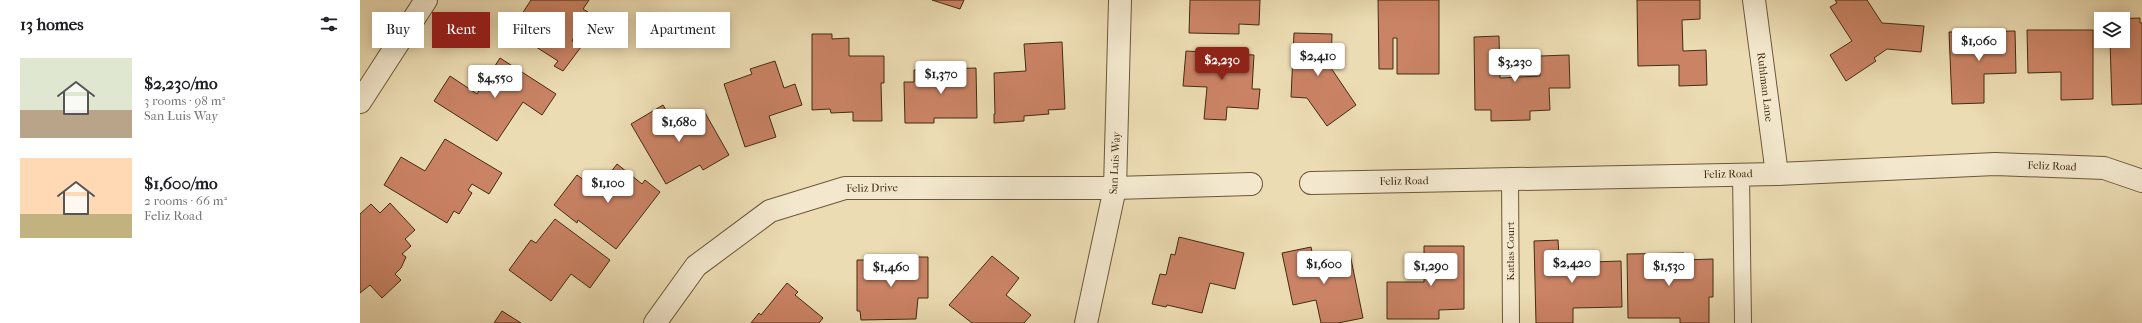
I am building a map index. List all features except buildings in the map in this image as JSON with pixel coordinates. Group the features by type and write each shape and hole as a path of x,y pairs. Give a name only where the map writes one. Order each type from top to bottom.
{"street":[{"path":"360,102 426,0"},
{"name":"San Luis Way","path":"1086,323 1116,188 1120,0"},
{"name":"Ruhlman Lane","path":"1754,0 1777,174"},
{"name":"Feliz Road","path":"1311,183 1777,174 1995,164 2104,168 2142,181"},
{"path":"1116,188 1251,184"},
{"name":"Feliz Drive","path":"656,323 696,266 770,211 845,188 1116,188"}],"lane":[{"path":"1741,174 1743,323"},
{"name":"Katlas Court","path":"1510,179 1511,323"}]}
